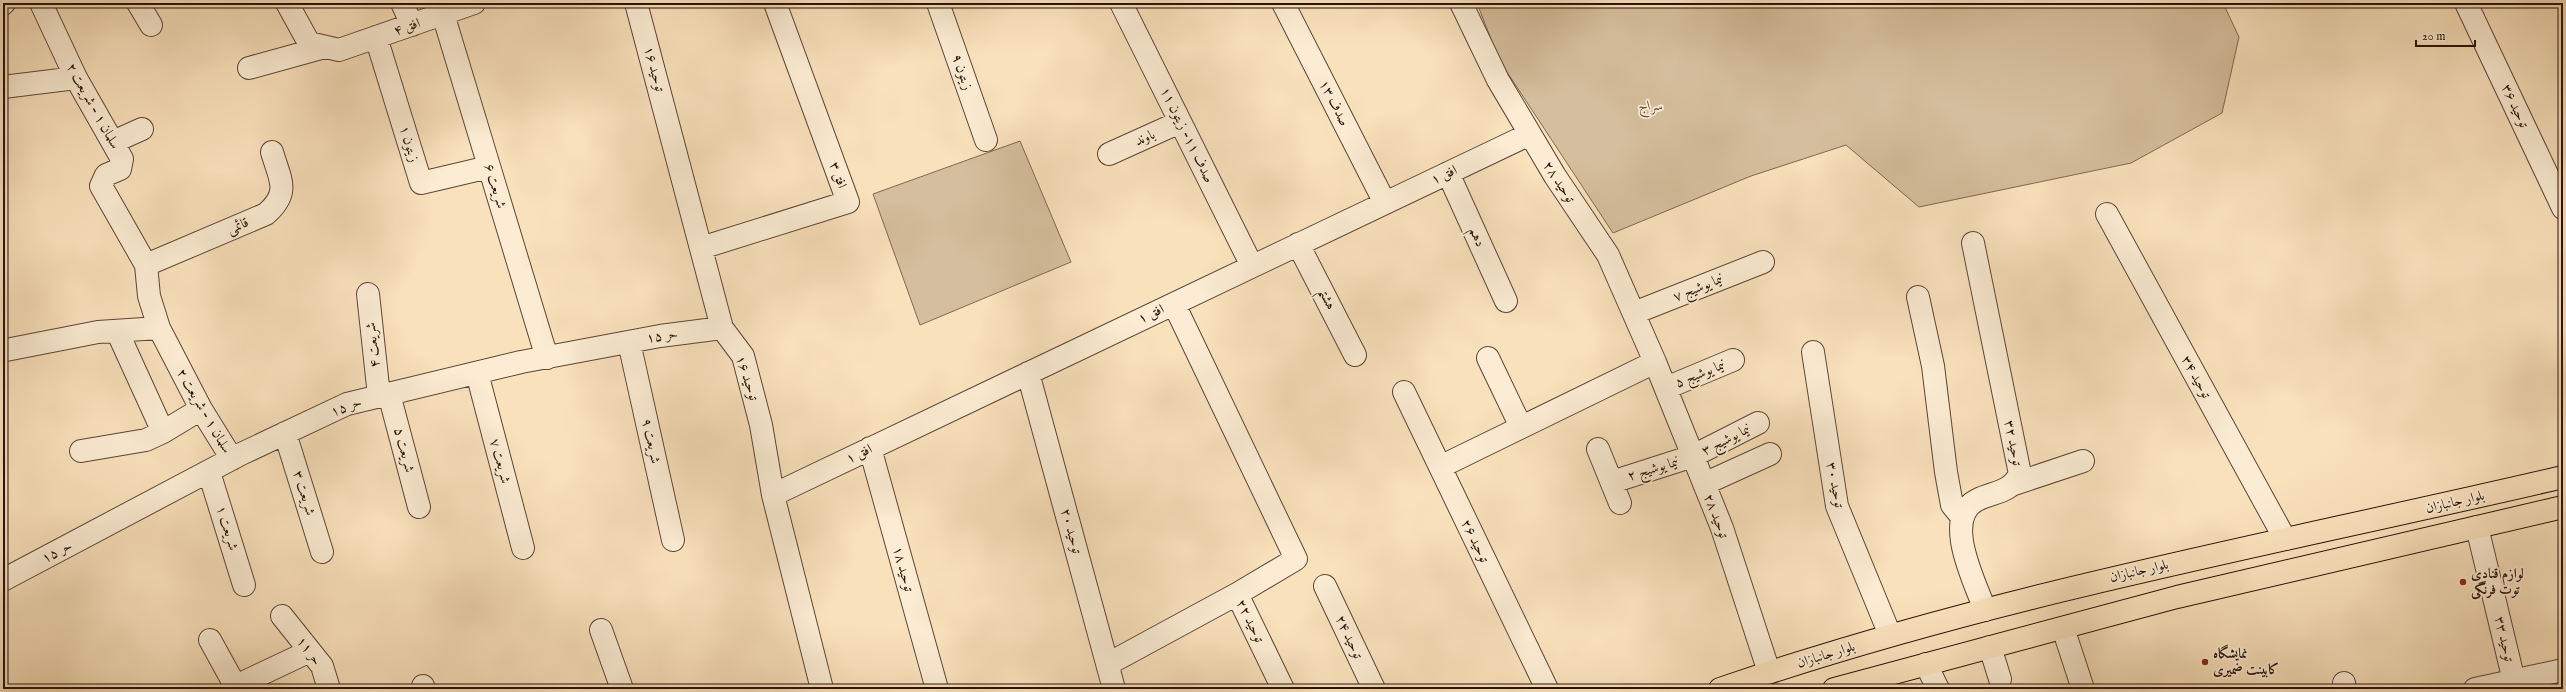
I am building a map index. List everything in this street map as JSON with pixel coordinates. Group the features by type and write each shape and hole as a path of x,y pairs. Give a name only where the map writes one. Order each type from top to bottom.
{"highway":[{"name":"بلوار جانبازان","path":"1720,689 1769,672 1890,635 2144,569 2563,477"},
{"path":"1834,689 2176,597 2563,507"}],"street":[{"name":"سلمان ۱ - شریعت ۲","path":"41,3 76,78 122,158 120,168 106,175 101,186 146,265 149,296 158,328 201,409 232,459"},
{"path":"138,3 151,25"},
{"path":"288,3 309,44 332,49"},
{"path":"402,3 412,25"},
{"name":"افق ۴","path":"249,68 332,49 376,37 474,3"},
{"name":"توحید ۱۶","path":"636,3 722,328 743,356 761,425 773,495 822,689"},
{"name":"افق ۳","path":"701,248 848,202 775,3"},
{"name":"زیتون ۹","path":"938,3 986,140"},
{"name":"صدف ۱۱- زیتون ۱۱","path":"1121,3 1252,266"},
{"name":"صدف ۱۳","path":"1283,3 1385,203"},
{"name":"توحید ۲۸","path":"1460,3 1498,80 1530,134 1608,255 1656,362 1722,528 1769,672"},
{"name":"توحید ۳۶","path":"2466,3 2563,208"},
{"name":"شریعت ۶","path":"443,14 547,358"},
{"name":"زیتون ۱","path":"376,37 421,183 489,167"},
{"path":"3,87 76,78"},
{"name":"باوند","path":"1109,154 1180,122"},
{"path":"113,142 142,129"},
{"name":"افق ۱","path":"773,495 1530,134"},
{"name":"قائمی","path":"146,265 266,214 275,206 279,202 282,190 272,152"},
{"name":"دهم","path":"1448,173 1506,301"},
{"name":"توحید ۳۴","path":"2106,214 2285,539"},
{"name":"توحید ۳۲","path":"1962,517 1975,501 2005,490 2014,484 2020,474 1973,243"},
{"name":"هشتم","path":"1298,244 1356,355"},
{"name":"نیما یوشیج ۷","path":"1634,314 1763,262"},
{"name":"شریعت ۴","path":"368,294 384,395"},
{"path":"1918,297 1933,366 1946,472 1952,505 1962,517 1960,538 1985,610"},
{"name":"توحید ۲۲","path":"1174,304 1296,559 1237,594 1283,689"},
{"path":"6,350 98,332 158,328"},
{"name":"حر ۱۵","path":"3,580 232,459 347,404 547,358 629,342 722,328"},
{"path":"116,331 163,432"},
{"name":"شریعت ۹","path":"629,342 673,540"},
{"name":"توحید ۳۰","path":"1813,352 1837,506 1890,635"},
{"path":"1488,358 1521,427"},
{"name":"نیما یوشیج ۵","path":"1666,388 1733,360"},
{"path":"1440,467 1656,362"},
{"name":"شریعت ۷","path":"477,373 523,548"},
{"name":"توحید ۲۰","path":"1028,373 1114,689"},
{"name":"توحید ۲۶","path":"1404,392 1546,689"},
{"name":"شریعت ۵","path":"384,395 419,507"},
{"path":"81,451 146,440 163,432 201,409"},
{"name":"نیما یوشیج ۳","path":"1693,456 1758,423"},
{"name":"شریعت ۳","path":"285,433 322,552"},
{"name":"توحید ۱۸","path":"870,448 937,689"},
{"path":"1598,449 1620,503"},
{"path":"1704,484 1770,454"},
{"name":"نیما یوشیج ۲","path":"1612,482 1693,456"},
{"path":"2014,484 2083,461"},
{"name":"شریعت ۱","path":"209,472 244,585"},
{"name":"توحید ۳۳","path":"2477,527 2514,681"},
{"name":"توحید ۲۴","path":"1325,586 1374,689"},
{"path":"1108,664 1237,594"},
{"name":"حر ۱۱","path":"282,616 322,666 329,689"},
{"path":"2063,628 2083,689"},
{"path":"601,630 622,689"},
{"path":"210,640 236,687 310,651"},
{"path":"1990,647 2000,679"},
{"path":"1926,664 1938,689"},
{"path":"2475,689 2563,670"}],"green space":[{"name":"سراج","path":"1477,3 2223,3 2239,37 2222,113 2131,163 1919,207 1846,145 1751,176 1613,233 1499,60"},
{"path":"1020,141 1071,262 920,325 873,194"}],"place":[{"name":"لوازم قنادی توت فرنگی","path":"2463,582"},
{"name":"نمایشگاه کابینت ضمیری","path":"2205,662"}]}
